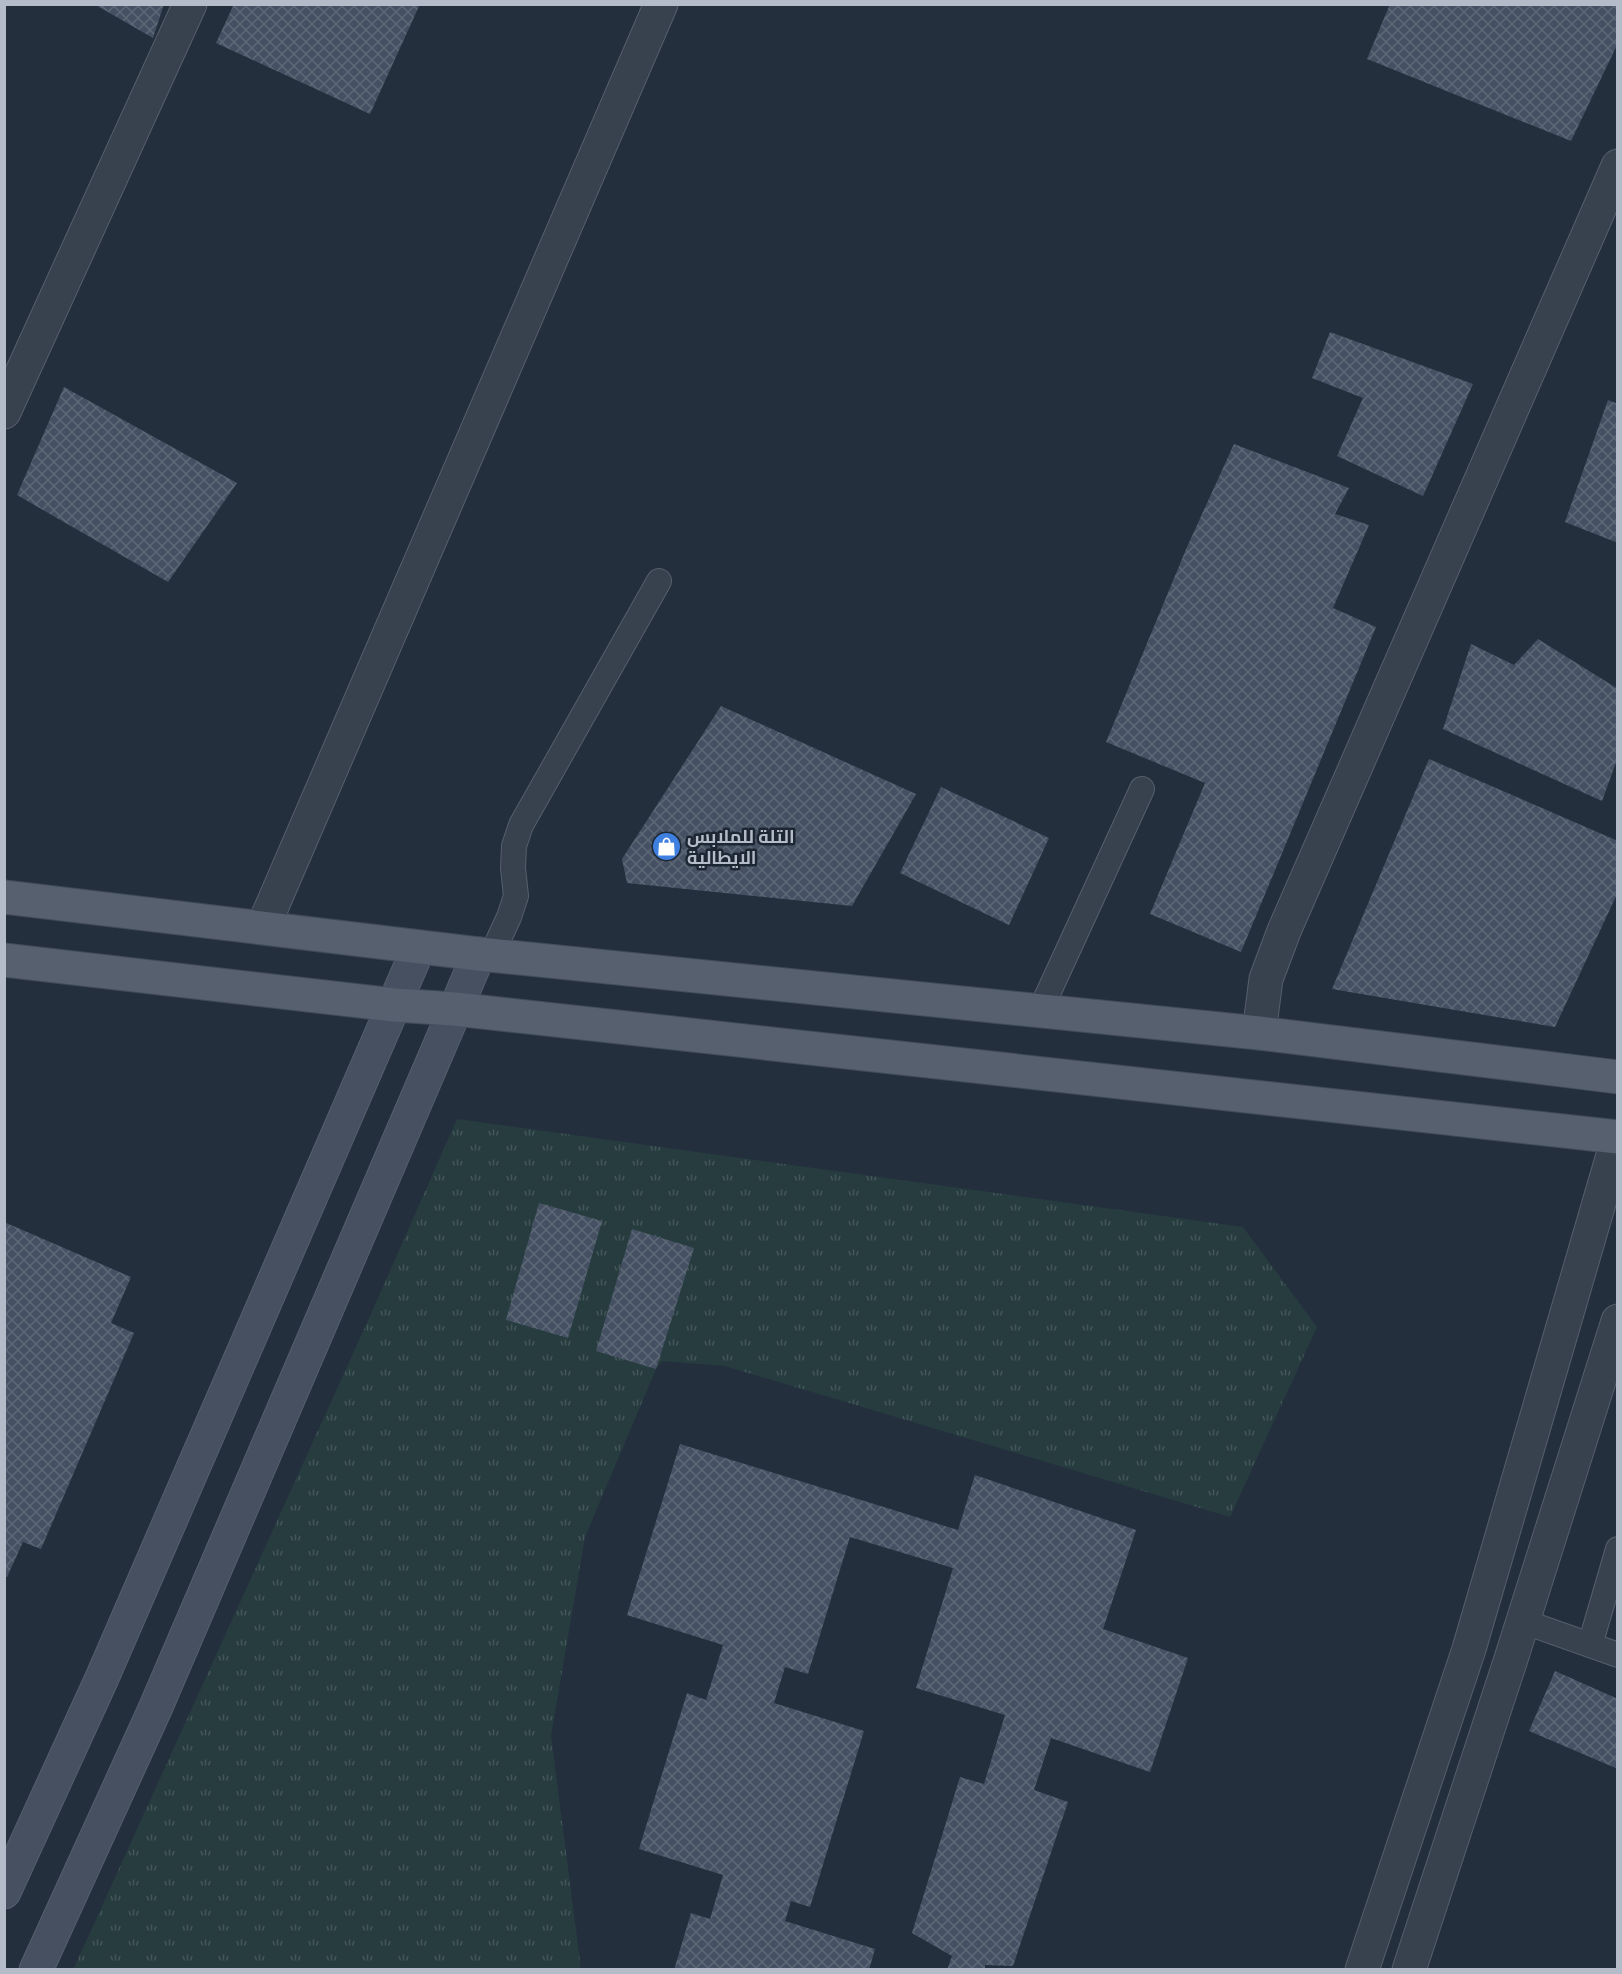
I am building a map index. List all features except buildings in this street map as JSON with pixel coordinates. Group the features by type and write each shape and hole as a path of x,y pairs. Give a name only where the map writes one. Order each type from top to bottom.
{"main road":[{"path":"4,897 485,955 1259,1034 1617,1077"},
{"path":"4,960 394,1005 455,1009 1617,1138"}],"street":[{"path":"4,412 190,4"},
{"path":"263,927 661,4"},
{"path":"1259,1034 1266,979 1284,931 1617,166"},
{"path":"4,1892 102,1678 419,947"},
{"path":"36,1970 155,1708 455,1009 485,955"},
{"path":"1362,1970 1469,1649 1617,1138"},
{"path":"1409,1970 1617,1322"},
{"path":"1469,1649 1509,1662"}],"lane":[{"path":"485,955 509,917 516,896 514,846 521,825 659,581"},
{"path":"1040,1011 1142,789"},
{"path":"1590,1644 1617,1549"},
{"path":"1522,1621 1617,1655"}],"green space":[{"path":"457,1119 1243,1227 1317,1327 1230,1517 725,1366 662,1361 656,1369 585,1537 551,1736 581,1969 73,1970 371,1314"}],"place":[{"name":"التلة للملابس الايطالية","path":"666,847"}]}
